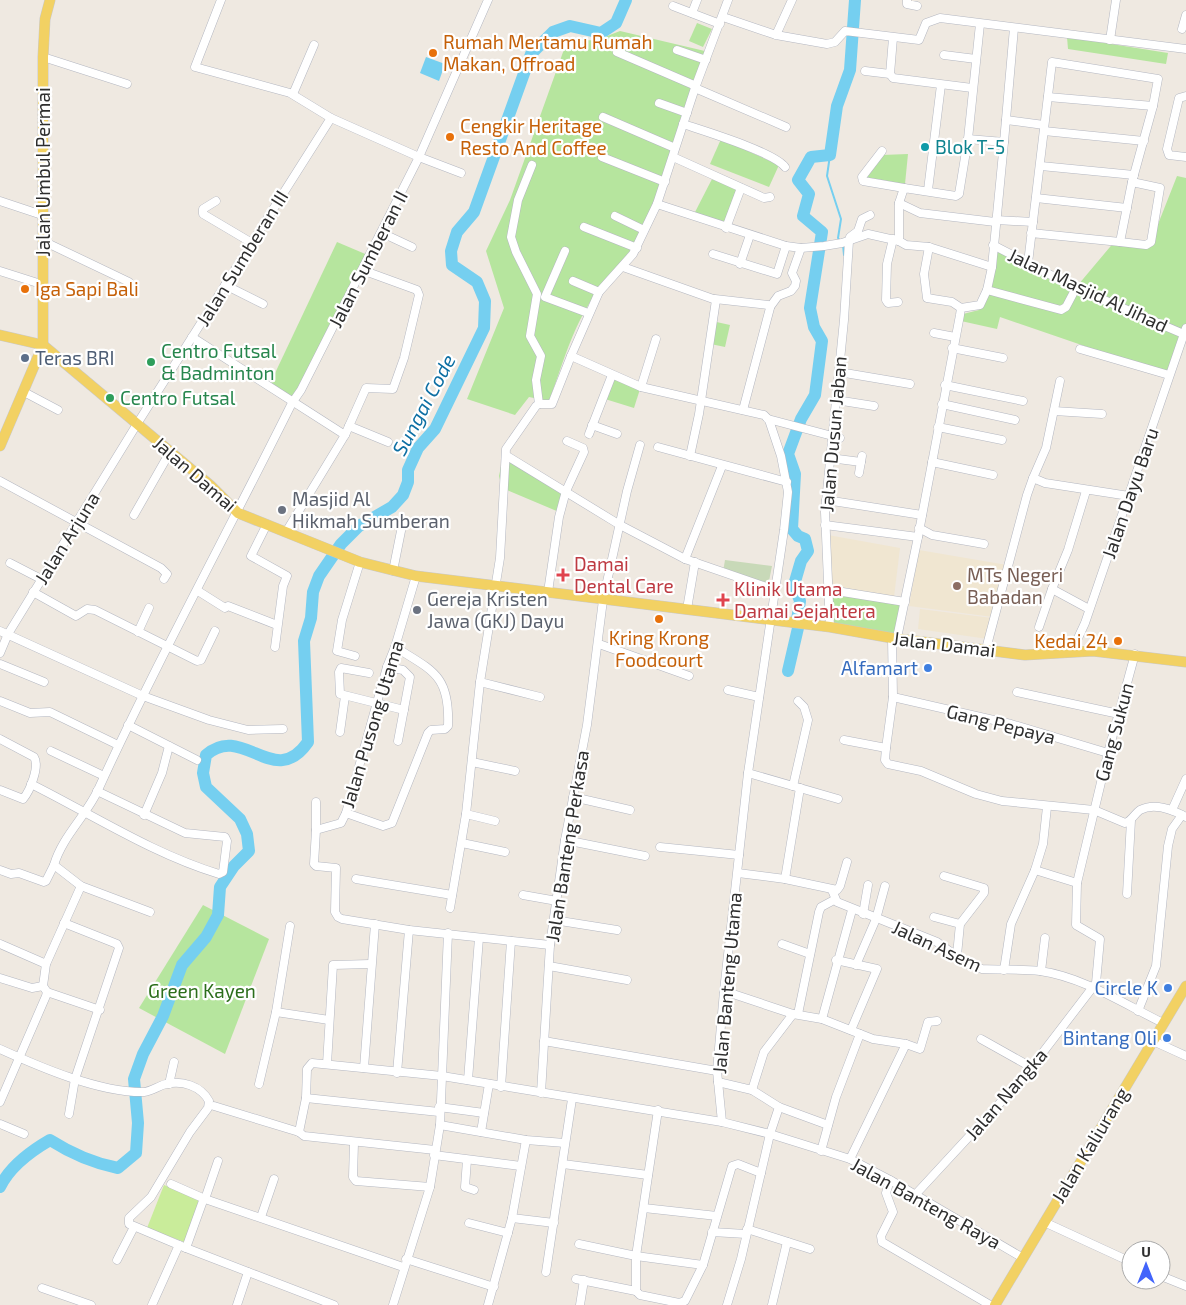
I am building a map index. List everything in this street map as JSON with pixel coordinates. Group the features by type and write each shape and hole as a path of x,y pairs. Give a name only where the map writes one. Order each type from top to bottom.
{"main road":[{"name":"Jalan Umbul Permai","path":"0,446 2,434 24,392 42,345 44,285 42,215 43,57 45,19 50,0"},
{"name":"Jalan Damai","path":"0,335 42,345 170,452 238,512 360,562 416,576 830,627 894,638 1025,655 1072,651 1135,654 1186,662"},
{"name":"Jalan Kaliurang","path":"995,1305 1186,986"}],"street":[{"path":"221,0 195,67 293,94 331,118 419,157 461,173"},
{"name":"Jalan Sumberan II","path":"0,870 11,874 19,873 44,882 46,881 68,836 86,812 98,791 128,725 169,648 292,403 301,390 382,233 419,157 488,0"},
{"path":"692,13 697,0"},
{"path":"539,404 552,404 588,313 599,292 614,273 623,267 637,248 657,204 696,87 728,0"},
{"path":"776,35 792,0"},
{"path":"907,0 908,4 917,6"},
{"path":"1110,40 1116,0"},
{"path":"673,6 692,13 776,35 827,44 835,42 846,31 856,34 919,40 926,22 934,18 1186,49"},
{"path":"1182,29 1186,15"},
{"path":"882,151 862,177 862,181 928,190 956,196 959,194 968,139 980,24"},
{"path":"930,247 924,274 927,298 952,302 962,308 980,305 987,290 992,267 1014,28"},
{"path":"890,74 893,38"},
{"path":"293,94 314,45"},
{"path":"677,50 706,60"},
{"path":"617,52 786,127"},
{"path":"944,55 976,59"},
{"path":"43,57 127,84"},
{"path":"1028,263 1052,62 1157,79 1153,106 1133,179 1120,242"},
{"path":"865,71 890,74 893,78 972,88"},
{"path":"928,190 940,85"},
{"path":"1186,96 1179,98 1166,149 1169,155 1186,158"},
{"path":"1048,97 1153,106"},
{"path":"659,103 687,113"},
{"path":"603,117 675,148"},
{"name":"Jalan Sumberan III","path":"137,424 331,118"},
{"path":"1006,120 1044,128 1144,141"},
{"path":"684,124 754,150 779,161 785,166"},
{"path":"968,139 1004,142"},
{"path":"602,157 665,182"},
{"path":"673,157 764,198 770,197"},
{"path":"450,908 462,843 480,682 496,586 503,529 507,456 510,444 539,404 536,380 541,356 530,336 536,294 519,259 511,237 518,200 532,165"},
{"path":"1031,233 1146,245 1151,242 1160,188 1133,179 1041,166"},
{"path":"726,228 741,188"},
{"path":"898,302 888,302 886,300 887,264 896,240 899,203 904,188"},
{"path":"1036,198 1127,208"},
{"path":"0,201 42,215"},
{"path":"216,201 203,209 203,214 252,243"},
{"path":"899,203 920,213 996,221 1033,222"},
{"path":"657,204 786,246 800,248 820,246 849,241 868,234 896,240 906,245 930,247 992,267"},
{"path":"849,241 850,237 858,231 862,219 870,214"},
{"path":"615,216 644,230"},
{"path":"584,227 637,248"},
{"path":"382,233 412,247"},
{"path":"740,264 750,235"},
{"path":"43,241 129,282"},
{"name":"Jalan Dusun Jaban","path":"830,627 830,590 825,525 835,437 836,400 849,241"},
{"name":"Jalan Masjid Al Jihad","path":"993,245 1076,288 1185,333"},
{"path":"713,254 777,274 786,246"},
{"path":"743,410 770,307 778,296 791,291 795,286 796,281 792,273 800,248"},
{"path":"565,251 545,297 588,313"},
{"path":"623,267 715,299 768,305 770,307"},
{"path":"286,532 345,435 366,388 390,391 395,386 419,295 414,288 362,270"},
{"path":"0,271 44,285"},
{"path":"573,281 599,292"},
{"path":"225,285 262,304"},
{"path":"987,290 1061,310 1066,307 1076,288"},
{"path":"690,456 717,305 715,299"},
{"path":"962,308 952,348 905,602 894,638 893,697 885,760 890,765 921,771 976,794 1002,801 1047,807 1094,810 1125,823 1141,810 1148,808 1172,810 1184,816 1172,829 1168,846 1156,966 1138,1011"},
{"path":"934,333 955,338"},
{"name":"Jalan Dayu Baru","path":"1072,651 1090,609 1185,333"},
{"path":"192,338 345,435"},
{"path":"641,387 656,338"},
{"path":"952,348 1003,358"},
{"path":"1080,349 1169,375"},
{"path":"571,356 641,387 761,414 768,419 789,422 835,437"},
{"path":"839,372 910,384"},
{"path":"589,434 612,375"},
{"path":"986,649 1027,495 1046,448 1060,381"},
{"path":"945,385 1024,401"},
{"path":"24,392 58,410"},
{"path":"836,400 874,406"},
{"path":"942,404 1015,420"},
{"path":"1054,411 1102,414"},
{"name":"Jalan Banteng Utama","path":"722,1122 717,1072 724,991 748,773 784,530 787,482 781,456 768,419"},
{"name":"Jalan Arjuna","path":"0,653 4,633 77,523 137,424"},
{"path":"592,425 617,434"},
{"path":"349,426 388,442"},
{"path":"938,427 1002,440"},
{"path":"548,592 555,536 566,491 584,452 583,448 567,441"},
{"name":"Jalan Banteng Perkasa","path":"542,1093 550,945 565,840 599,644 603,600 627,491 640,445"},
{"path":"658,447 722,466 787,482"},
{"path":"134,515 170,452"},
{"path":"507,456 620,525 685,559 775,590"},
{"path":"832,458 862,459 860,473"},
{"path":"932,462 993,475"},
{"path":"685,559 722,466"},
{"path":"1033,478 1045,483 1086,491 1129,496"},
{"path":"0,481 161,568 167,574 164,579"},
{"path":"1039,627 1068,550 1086,491"},
{"path":"828,500 922,515"},
{"path":"393,571 402,522"},
{"path":"266,524 251,556 287,576 283,586 275,647"},
{"path":"825,525 918,537"},
{"path":"919,528 932,535 984,544"},
{"path":"355,656 336,651 342,620 360,562"},
{"path":"687,609 694,562"},
{"path":"10,563 41,579"},
{"name":"Jalan Pusong Utama","path":"316,830 341,822 346,813 387,667 395,647 416,576"},
{"path":"1052,589 1090,609"},
{"path":"830,590 905,602"},
{"path":"198,591 225,608 228,606 278,626"},
{"path":"33,592 76,616 90,608 199,661 214,632"},
{"path":"138,632 149,608"},
{"path":"4,633 143,696 234,728 264,731 283,729"},
{"path":"599,644 689,676"},
{"path":"346,813 384,826 392,822 428,733 431,730 448,726 447,697 442,682 433,671 395,647"},
{"name":"Gang Sukun","path":"1092,989 1096,982 1100,939 1076,925 1077,882 1108,753 1135,654"},
{"path":"0,664 44,682"},
{"path":"387,667 403,670 410,677 398,740"},
{"path":"369,673 344,668 340,669 340,694 404,710"},
{"path":"480,682 540,696"},
{"path":"728,690 759,697"},
{"path":"1017,692 1119,714"},
{"path":"340,732 345,696"},
{"name":"Gang Pepaya","path":"893,697 1011,724 1108,753"},
{"path":"0,701 30,713 50,712 118,745"},
{"path":"785,879 796,787 808,720 804,707 798,701"},
{"path":"128,725 197,760"},
{"path":"0,739 34,757 36,766 31,784 23,800 0,790"},
{"path":"844,740 886,748"},
{"path":"144,814 162,773 169,746"},
{"path":"51,751 104,776"},
{"path":"472,762 515,771"},
{"path":"748,773 838,799"},
{"path":"1172,810 1186,779"},
{"path":"31,784 168,856 219,874 222,872 227,845 225,837 185,833 98,791"},
{"path":"573,796 630,810"},
{"path":"316,802 314,865 334,867 337,871 336,915 342,919 409,930 550,945"},
{"path":"1004,970 1011,924 1036,870 1047,807"},
{"path":"466,814 495,821"},
{"path":"1127,894 1130,820"},
{"path":"565,840 645,856"},
{"path":"462,843 504,852"},
{"path":"660,846 739,855"},
{"path":"738,873 785,879 832,890 840,886 847,862"},
{"path":"54,865 81,886 150,912"},
{"path":"1036,870 1077,882"},
{"path":"944,876 984,888 984,893 960,924 962,959"},
{"path":"356,879 452,895"},
{"path":"863,914 868,885"},
{"path":"0,1102 20,1058 45,989 46,964 81,886"},
{"path":"856,965 876,919 885,886"},
{"path":"752,1090 764,1052 796,1014 821,907 834,900 832,890"},
{"path":"523,895 556,901"},
{"name":"Jalan Asem","path":"834,900 852,910 937,942 962,959 982,969 1041,972 1081,982 1163,1023"},
{"path":"822,1019 836,960 852,910"},
{"path":"934,917 960,924"},
{"path":"554,920 617,930"},
{"path":"64,923 119,946 100,1010 75,1079 69,1114"},
{"path":"364,1068 370,964 375,924"},
{"path":"259,1084 276,1012 290,926"},
{"path":"397,1073 409,930"},
{"path":"393,1305 403,1267 418,1231 430,1187 440,1126 439,1109 448,933"},
{"path":"468,1080 479,938"},
{"path":"1041,972 1046,938"},
{"path":"501,1086 511,941"},
{"path":"0,944 46,964"},
{"path":"782,944 810,954"},
{"path":"836,960 877,969 851,1030"},
{"path":"327,1064 333,965 370,964"},
{"path":"549,966 627,980"},
{"path":"0,978 32,988 45,989 100,1010"},
{"name":"Jalan Nangka","path":"915,1195 1004,1100 1092,989"},
{"path":"724,991 796,1014 822,1019 873,1038 906,1044 920,1049 928,1022 937,1021"},
{"path":"276,1012 329,1020"},
{"path":"821,1151 828,1125 860,1034"},
{"path":"981,1039 1031,1067"},
{"path":"544,1041 717,1072"},
{"path":"1153,1041 1186,1056"},
{"path":"850,1159 906,1044"},
{"path":"0,1049 75,1079 125,1090 145,1092 169,1084 182,1083 197,1088 207,1097 209,1104 151,1197 129,1218 129,1224 183,1247 334,1305"},
{"path":"169,1084 174,1062"},
{"path":"299,1132 306,1098 307,1069 312,1063 468,1080 572,1098 658,1110 722,1122 770,1134"},
{"path":"718,1082 752,1090 779,1107 828,1125"},
{"path":"481,1132 489,1084"},
{"path":"306,1098 484,1113"},
{"path":"546,1272 572,1098"},
{"path":"214,1106 299,1132 304,1136 435,1152 467,1160 521,1166"},
{"path":"727,1305 770,1134 779,1107"},
{"path":"639,1305 636,1256 658,1110"},
{"path":"0,1124 24,1134"},
{"path":"440,1126 526,1140 565,1143"},
{"name":"Jalan Banteng Raya","path":"770,1134 850,1159 890,1180 1023,1258"},
{"path":"488,1305 512,1218 526,1140"},
{"path":"354,1143 353,1177 356,1181 430,1187"},
{"path":"467,1160 465,1187 474,1190"},
{"path":"152,1305 183,1247 205,1198 218,1161"},
{"path":"563,1164 648,1175"},
{"path":"580,1305 580,1279 682,1303 688,1298 703,1265 732,1166 738,1164 760,1173"},
{"path":"261,1218 274,1179"},
{"path":"890,1180 886,1193 893,1212 881,1236 882,1242 990,1305"},
{"path":"171,1184 205,1198 403,1267"},
{"path":"644,1208 717,1216"},
{"path":"512,1218 554,1223"},
{"path":"1044,1222 1121,1257"},
{"path":"469,1223 508,1233"},
{"path":"117,1260 134,1226"},
{"path":"712,1232 746,1232 810,1249"},
{"path":"772,1305 787,1242"},
{"path":"579,1244 636,1256 703,1265"},
{"path":"406,1259 494,1287"},
{"path":"237,1305 248,1272"},
{"path":"1171,1280 1186,1286"},
{"path":"42,1288 91,1305"}],"shaded area":[{"path":"828,535 900,548 894,597 832,587 828,565"},
{"name":"MTs Negeri Babadan","path":"919,550 1007,565 993,617 909,606"},
{"path":"920,609 992,618 988,639 918,629"}],"green space":[{"path":"697,23 712,29 703,47 689,41"},
{"path":"620,31 709,52 665,182 623,267 595,294 585,311 576,328 549,401 529,397 515,415 467,399 504,308 486,251 510,200 567,41 597,40"},
{"path":"1067,37 1168,53 1166,64 1068,49"},
{"path":"721,139 779,165 769,187 710,164"},
{"path":"908,154 905,184 864,177 882,155"},
{"path":"1177,176 1186,178 1186,328 1169,375 1000,317 997,329 961,321 963,314 979,310 992,267 993,247 1078,285 1115,241 1151,242"},
{"path":"712,179 740,190 726,228 693,216"},
{"path":"337,242 370,256 292,403 268,388"},
{"path":"712,321 730,325 725,347 706,343"},
{"path":"612,377 640,389 634,408 605,399"},
{"path":"504,452 536,478 563,488 559,512 502,488 499,476"},
{"path":"725,560 772,566 769,581 762,585 723,572"},
{"path":"831,591 905,602 896,638 830,625"},
{"name":"Green Kayen","path":"203,905 269,939 225,1054 139,1008"},
{"path":"164,1185 201,1200 184,1242 147,1228"}],"water":[{"path":"426,57 445,64 439,81 420,73"}],"waterway":[{"name":"Sungai Code","path":"0,1187 15,1166 50,1140 82,1157 118,1168 136,1153 138,1123 134,1079 143,1054 163,1016 182,965 206,937 218,915 220,887 234,866 249,851 247,834 240,819 206,787 203,773 206,755 220,747 233,746 271,759 283,760 295,755 308,742 304,641 311,618 313,592 319,576 341,544 359,526 392,507 403,495 408,482 408,470 418,448 435,429 484,328 485,301 477,282 452,265 451,251 457,232 474,212 531,54 553,32 570,26 601,33 616,23 626,0"},
{"path":"797,620 800,601 794,585 801,561 808,551 805,539 798,536 792,529 795,474 788,454 801,419 815,395 822,341 814,327 810,308 822,232 803,216 809,194 798,180 811,157 830,155 837,106 850,70 855,0"},
{"path":"830,155 827,176 841,219 838,238 841,242"},
{"path":"843,245 844,255"},
{"path":"788,671 798,628"}],"place":[{"name":"Rumah Mertamu Rumah Makan, Offroad","path":"433,53"},
{"name":"Cengkir Heritage Resto And Coffee","path":"450,137"},
{"name":"Blok T-5","path":"925,147"},
{"name":"Iga Sapi Bali","path":"25,289"},
{"name":"Teras BRI","path":"25,358"},
{"name":"Centro Futsal & Badminton","path":"151,362"},
{"name":"Centro Futsal","path":"110,398"},
{"name":"Masjid Al Hikmah Sumberan","path":"282,510"},
{"name":"Damai Dental Care","path":"563,575"},
{"name":"MTs Negeri Babadan","path":"957,586"},
{"name":"Klinik Utama Damai Sejahtera","path":"723,600"},
{"name":"Gereja Kristen Jawa (GKJ) Dayu","path":"417,610"},
{"name":"Kring Krong Foodcourt","path":"659,619"},
{"name":"Kedai 24","path":"1118,641"},
{"name":"Alfamart","path":"928,668"},
{"name":"Circle K","path":"1168,988"},
{"name":"Bintang Oli","path":"1167,1038"}]}
